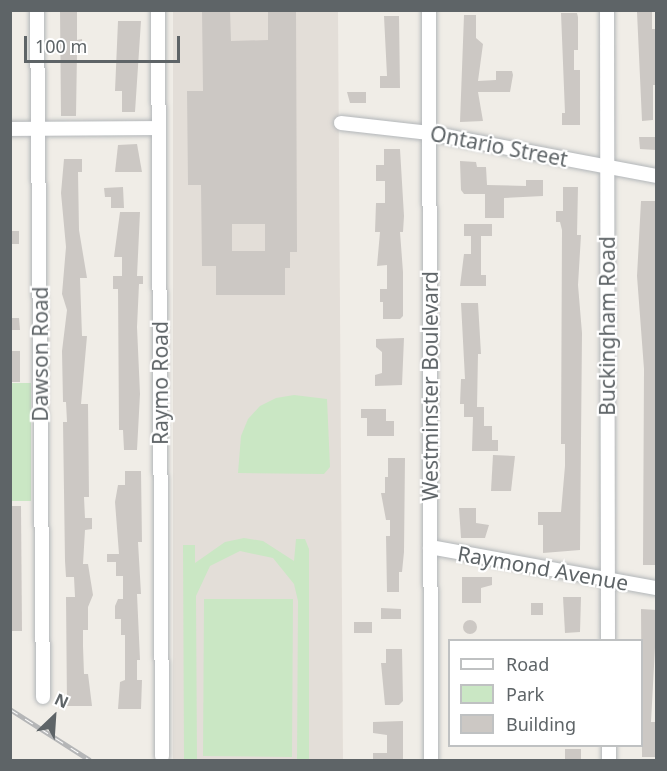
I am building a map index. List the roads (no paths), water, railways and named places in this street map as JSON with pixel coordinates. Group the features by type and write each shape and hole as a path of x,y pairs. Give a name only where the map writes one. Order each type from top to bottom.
{"street":[{"name":"Dawson Road","path":"37,10 43,697"},
{"name":"Raymo Road","path":"159,10 162,756"},
{"name":"Westminster Boulevard","path":"429,10 431,760"},
{"name":"Buckingham Road","path":"607,10 608,639"},
{"name":"Ontario Street","path":"341,123 429,133 657,176"},
{"path":"10,129 158,128"},
{"name":"Raymond Avenue","path":"430,547 657,588"}],"railway":[{"path":"10,709 90,760"}]}
